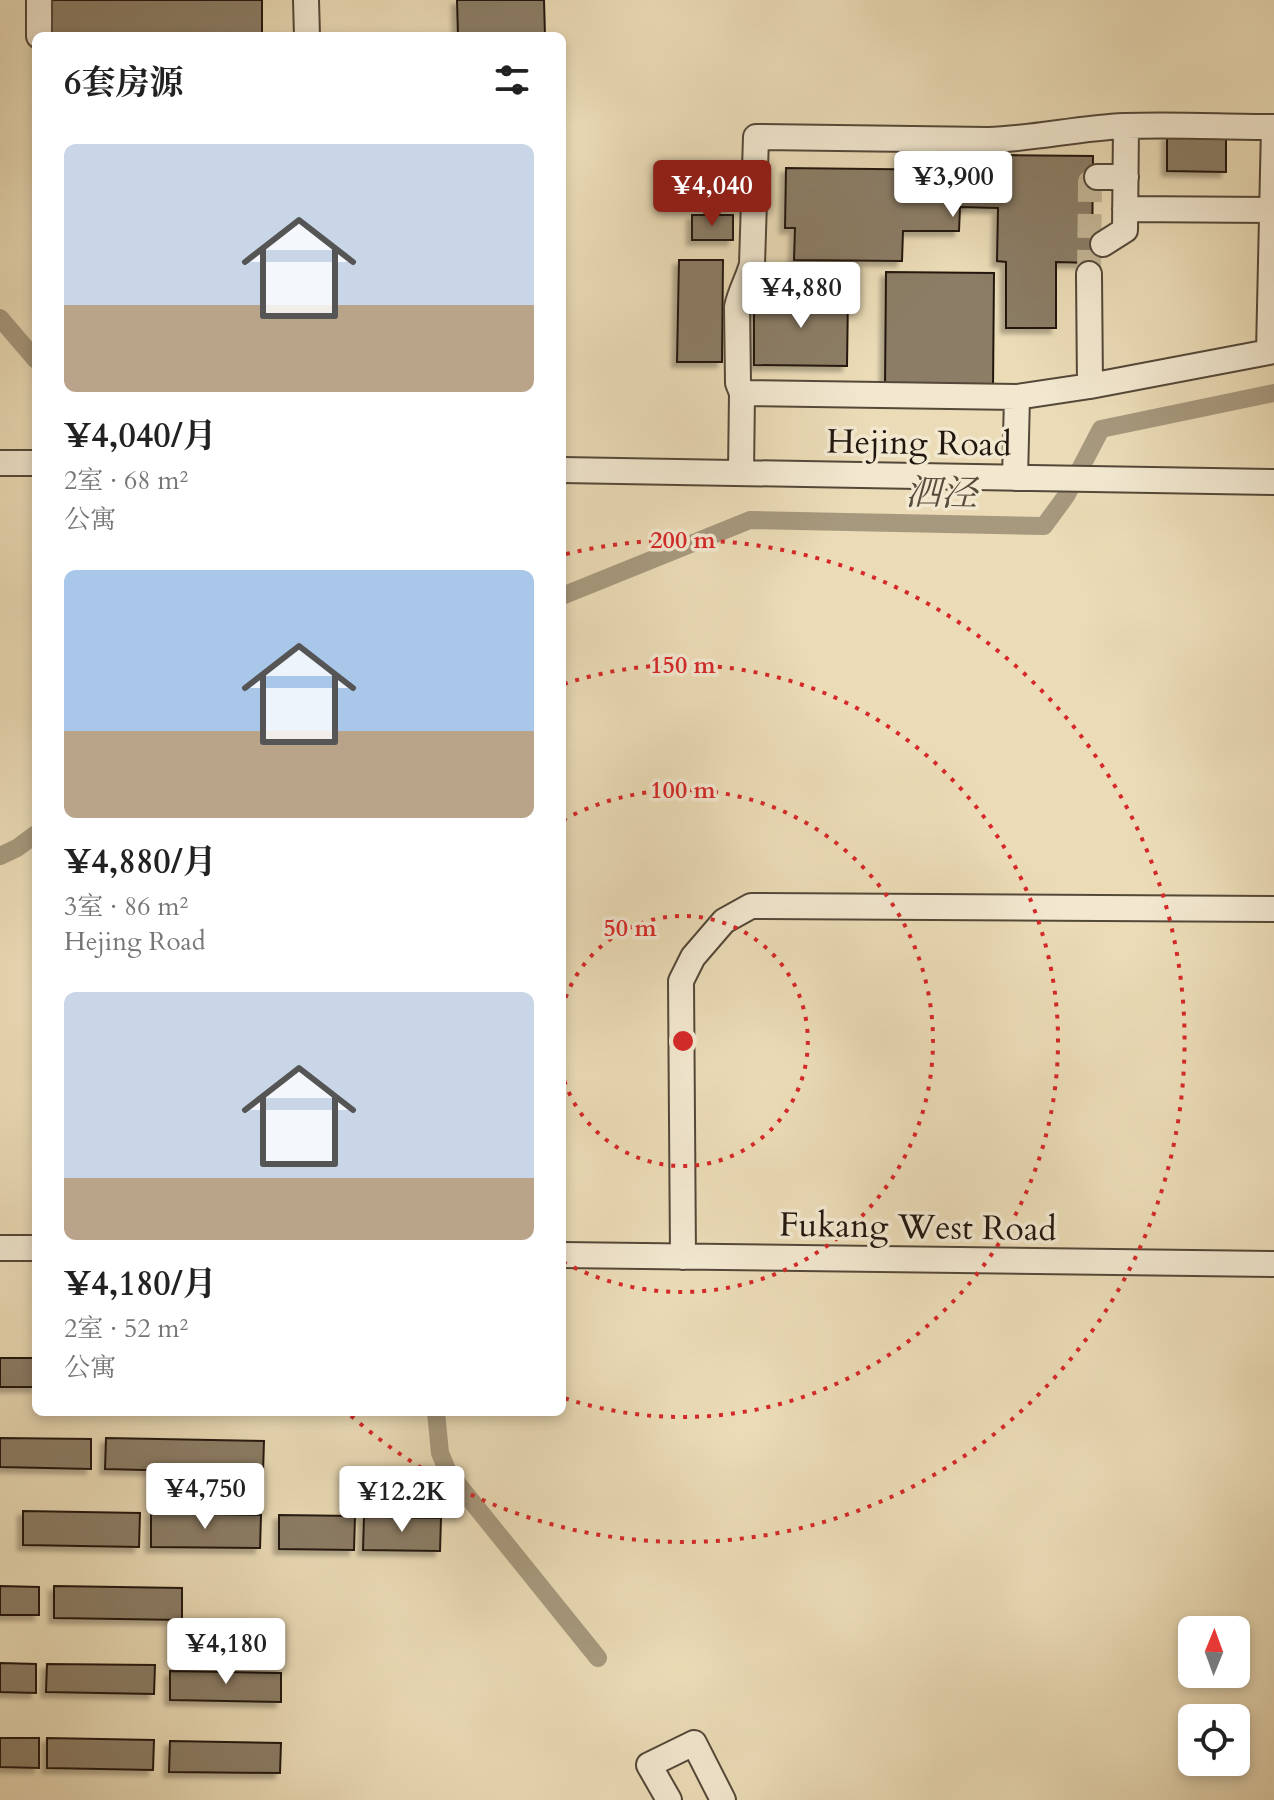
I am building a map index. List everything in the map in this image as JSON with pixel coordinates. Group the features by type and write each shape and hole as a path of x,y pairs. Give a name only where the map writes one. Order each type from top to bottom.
{"street":[{"path":"39,0 39,32"},
{"path":"306,0 307,32"},
{"path":"1103,244 1125,230 1126,126"},
{"path":"741,473 742,393 738,383 737,307 752,264 756,137 988,140 1126,126 1274,127 1269,352 1017,397 742,393"},
{"path":"1097,177 1126,177"},
{"path":"1125,209 1272,210"},
{"path":"1089,274 1090,386"},
{"path":"1015,478 1017,397"},
{"path":"0,463 32,463"},
{"name":"Hejing Road","path":"566,470 1274,482"},
{"path":"683,1257 681,981 693,957 724,921 751,906 1274,909"},
{"path":"0,1248 32,1248"},
{"name":"Fukang West Road","path":"566,1255 1274,1264"},
{"path":"669,1800 649,1765 694,1743 723,1800"}],"building":[{"path":"50,0 262,0 262,32 51,32"},
{"path":"457,0 544,0 545,32 458,32"},
{"path":"1167,135 1226,135 1226,172 1167,171"},
{"path":"998,155 1093,156 1092,263 1056,262 1056,328 1006,328 1006,262 997,261 998,208 960,207 959,231 903,231 902,261 794,260 795,228 785,228 786,168 960,170 960,184 998,185"},
{"path":"692,215 733,215 733,240 692,240"},
{"path":"679,260 723,260 722,362 677,362"},
{"path":"886,272 994,273 993,389 885,388"},
{"path":"754,294 848,295 847,366 754,365"},
{"path":"0,1358 32,1358 32,1387 0,1387"},
{"path":"0,1438 91,1439 91,1469 0,1467"},
{"path":"106,1438 264,1441 263,1473 105,1469"},
{"path":"23,1511 140,1513 139,1547 23,1545"},
{"path":"151,1513 261,1515 260,1548 151,1547"},
{"path":"279,1515 355,1516 354,1550 279,1549"},
{"path":"364,1517 441,1518 440,1551 363,1550"},
{"path":"0,1586 39,1587 39,1615 0,1615"},
{"path":"54,1586 182,1588 182,1620 54,1618"},
{"path":"0,1663 36,1664 36,1693 0,1692"},
{"path":"47,1664 155,1665 154,1694 46,1692"},
{"path":"170,1671 281,1673 281,1702 170,1700"},
{"path":"0,1738 39,1738 39,1768 0,1767"},
{"path":"47,1738 154,1740 153,1770 47,1768"},
{"path":"170,1741 281,1743 280,1773 169,1772"}],"waterway":[{"path":"0,318 32,355"},
{"name":"泗泾","path":"566,594 750,520 1044,526 1066,496 1101,429 1274,393"},
{"name":"泗泾","path":"0,856 32,837"},
{"path":"436,1416 440,1453 448,1472 598,1658"}],"tunnel":[{"path":"1089,274 1090,182 1097,177"}]}
